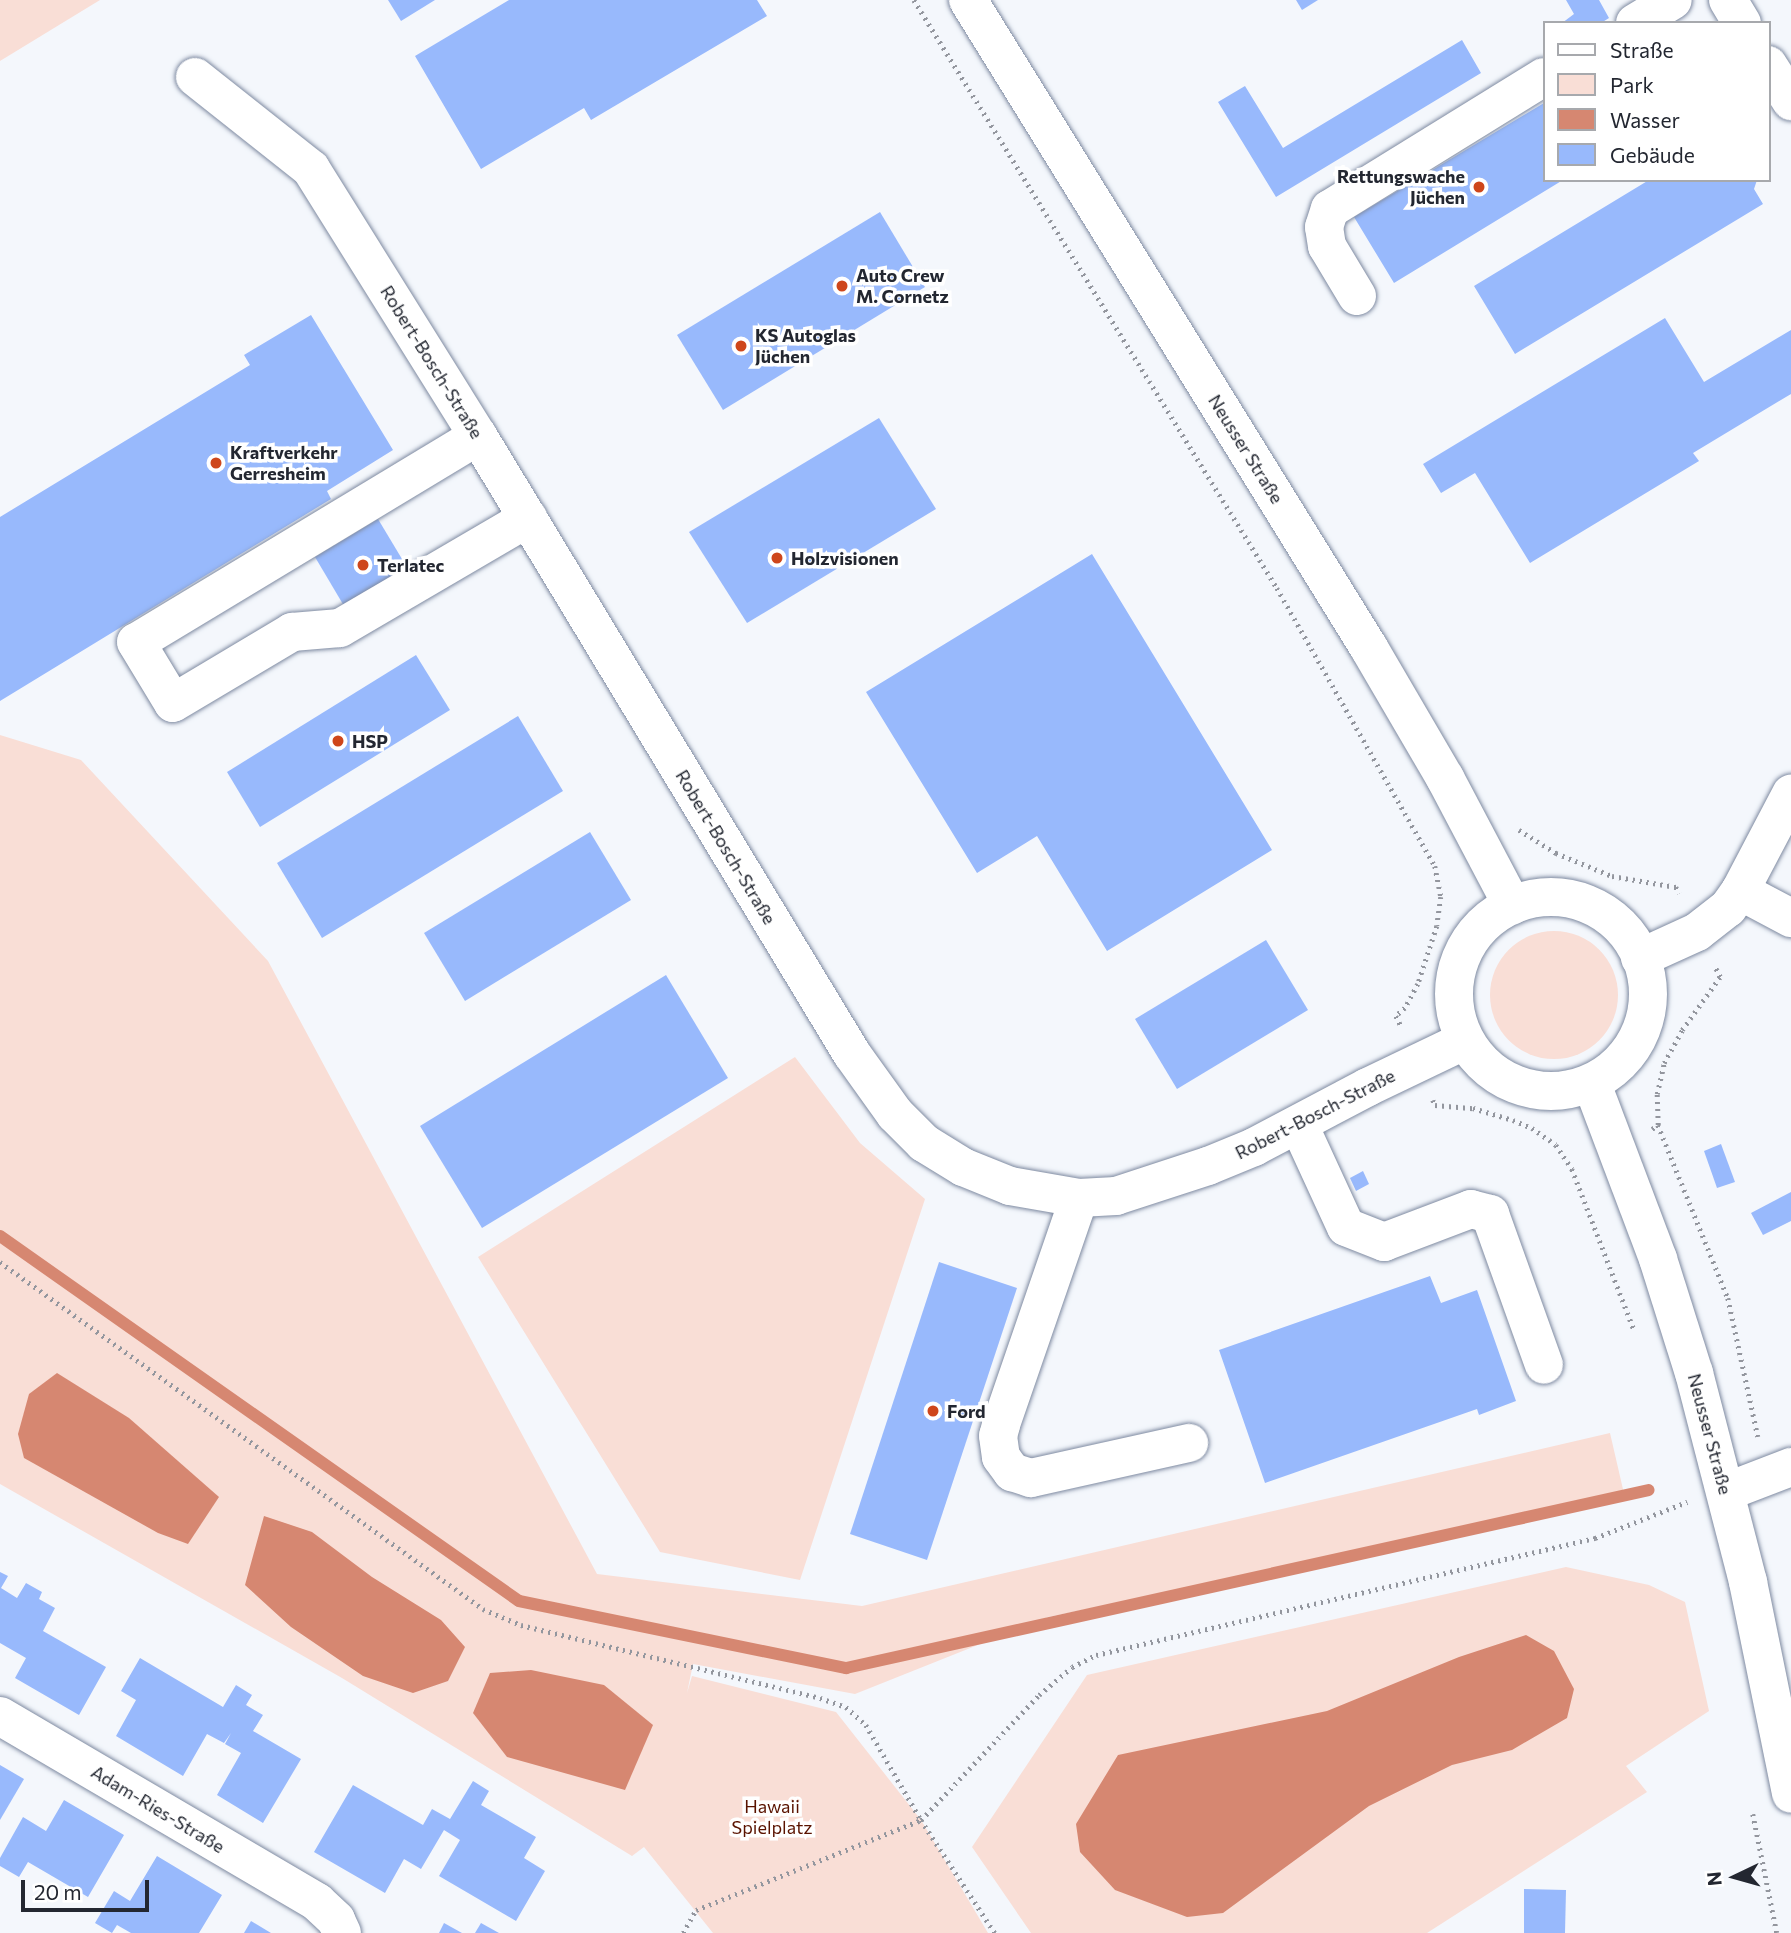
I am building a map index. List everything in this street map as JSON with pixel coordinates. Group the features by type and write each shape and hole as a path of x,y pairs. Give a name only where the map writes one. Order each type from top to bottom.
{"street":[{"name":"Neusser Straße","path":"968,0 1369,648 1445,778 1511,905"},
{"path":"1638,21 1673,0"},
{"path":"1728,0 1741,21"},
{"path":"1770,68 1791,102"},
{"name":"Robert-Bosch-Straße","path":"195,77 311,169 478,436 852,1054 895,1114 932,1149 985,1178 1035,1193 1079,1198 1116,1196 1153,1186 1219,1162 1299,1125 1464,1041"},
{"path":"1357,296 1327,246 1324,227 1330,209 1542,79"},
{"path":"478,436 136,642 173,703 292,632 340,628 528,518"},
{"path":"1640,958 1708,925 1728,908 1741,891 1791,794"},
{"path":"1741,891 1791,918"},
{"path":"1541,897 1586,902 1617,922 1640,958 1647,979 1648,1008 1639,1035 1624,1059 1592,1084 1572,1090 1541,1092 1511,1083 1484,1066 1464,1041 1455,1016 1453,988 1458,961 1471,938 1489,918 1511,905 1541,897"},
{"name":"Neusser Straße","path":"1592,1084 1658,1259 1694,1373 1761,1638 1791,1794"},
{"path":"1299,1125 1346,1227 1384,1242 1471,1209 1490,1214 1544,1365"},
{"path":"1079,1198 1001,1425 998,1436 1001,1457 1012,1472 1031,1478 1189,1443"},
{"path":"1726,1492 1791,1467"},
{"name":"Adam-Ries-Straße","path":"0,1716 317,1902 336,1920 342,1933"}],"path":[{"path":"914,0 1277,588 1435,866 1441,897 1437,926 1418,984 1405,1008 1396,1016 1435,1105 1488,1111 1532,1128 1556,1145 1572,1169 1635,1334"},
{"path":"0,1262 483,1609 521,1625 820,1698 846,1707 866,1725 921,1820 995,1933"},
{"path":"1684,1489 1690,1513"},
{"path":"683,1933 696,1910 921,1820 1039,1695 1072,1667 1096,1655 1595,1538 1687,1502 1726,1492"},
{"path":"1752,1811 1777,1933"}],"green space":[{"path":"0,0 100,0 0,61"},
{"name":"Hawaii Spielplatz","path":"0,735 81,760 268,961 597,1574 862,1606 1610,1433 1625,1498 1048,1617 855,1694 693,1664 687,1693 692,1676 836,1712 921,1820 988,1933 713,1933 644,1847 632,1856 342,1678 0,1484"},
{"path":"1554,931 1579,936 1599,950 1613,970 1618,995 1613,1020 1599,1040 1579,1054 1554,1059 1529,1054 1509,1040 1495,1020 1490,995 1495,970 1509,950 1529,936"},
{"path":"795,1057 860,1143 925,1199 800,1580 660,1552 478,1257"},
{"path":"1566,1567 1649,1585 1685,1602 1709,1711 1626,1766 1647,1792 1427,1933 1031,1933 972,1847 1087,1675"}],"water":[{"path":"57,1373 129,1418 219,1497 188,1544 158,1533 24,1458 18,1434 29,1394"},
{"path":"264,1516 312,1532 372,1577 441,1620 465,1647 448,1681 413,1693 363,1676 291,1627 245,1585"},
{"path":"1526,1635 1554,1651 1574,1689 1567,1718 1512,1750 1452,1765 1369,1806 1223,1913 1187,1917 1115,1890 1080,1852 1076,1824 1118,1755 1327,1711 1459,1657"},
{"path":"531,1670 604,1685 653,1725 625,1790 507,1757 473,1713 490,1673"}],"building":[{"path":"388,0 435,0 401,21"},
{"path":"509,0 757,0 767,16 591,120 584,108 481,169 415,56"},
{"path":"1296,0 1318,0 1302,10"},
{"path":"1566,0 1599,0 1609,18 1604,21 1565,21 1574,14"},
{"path":"1462,40 1481,73 1276,197 1218,102 1245,86 1283,148"},
{"name":"Rettungswache Jüchen","path":"1542,104 1542,182 1560,182 1394,283 1354,217"},
{"path":"1646,182 1756,182 1754,189 1763,204 1515,354 1474,286"},
{"path":"880,212 925,287 723,410 677,335"},
{"path":"311,315 393,450 327,491 331,499 0,701 0,517 250,365 244,355"},
{"path":"1665,318 1704,382 1791,330 1791,394 1693,453 1699,461 1530,563 1475,473 1441,493 1423,464"},
{"path":"879,418 936,509 747,623 689,532"},
{"name":"Terlatec","path":"378,519 411,574 347,611 315,557"},
{"path":"1092,554 1272,850 1107,951 1037,836 977,873 866,692"},
{"name":"HSP","path":"416,655 450,710 260,827 227,772"},
{"path":"518,716 563,791 322,938 277,863"},
{"path":"590,832 631,900 465,1001 424,933"},
{"path":"1266,940 1308,1010 1177,1089 1135,1019"},
{"path":"666,975 728,1078 482,1228 420,1126"},
{"path":"1721,1144 1735,1182 1717,1188 1704,1151"},
{"path":"1363,1171 1369,1184 1356,1191 1350,1178"},
{"path":"1791,1192 1791,1221 1763,1235 1751,1213"},
{"name":"Ford","path":"939,1262 1017,1288 927,1560 850,1534"},
{"path":"1430,1276 1441,1303 1477,1290 1516,1401 1479,1415 1477,1409 1265,1483 1219,1350"},
{"path":"0,1572 8,1576 1,1588 17,1598 26,1583 42,1592 39,1599 55,1608 43,1631 106,1667 79,1715 15,1678 26,1658 0,1643"},
{"path":"140,1658 223,1707 236,1685 252,1695 246,1705 263,1715 253,1731 301,1759 263,1823 217,1795 241,1753 225,1744 231,1733 224,1743 207,1734 183,1776 116,1736 136,1700 121,1691"},
{"path":"0,1765 24,1779 0,1820"},
{"path":"473,1781 489,1791 481,1805 536,1837 524,1858 545,1871 516,1921 439,1876 460,1840 444,1830 421,1869 404,1859 385,1893 314,1852 353,1785 423,1825 432,1809 450,1819"},
{"path":"64,1800 124,1835 88,1897 28,1862 19,1877 0,1866 0,1858 23,1817 46,1831"},
{"path":"157,1856 222,1895 199,1933 131,1933 117,1925 112,1933 95,1923 114,1891 130,1901"},
{"path":"1524,1889 1566,1890 1565,1933 1524,1933"},
{"path":"251,1921 271,1933 244,1933"},
{"path":"444,1923 462,1933 439,1933"},
{"path":"481,1923 499,1933 475,1933"}],"waterway":[{"path":"0,1236 519,1601 846,1668 1649,1490"}],"place":[{"name":"Rettungswache Jüchen","path":"1479,187"},
{"name":"Auto Crew M. Cornetz","path":"842,286"},
{"name":"KS Autoglas Jüchen","path":"741,346"},
{"name":"Kraftverkehr Gerresheim","path":"216,463"},
{"name":"Holzvisionen","path":"777,558"},
{"name":"Terlatec","path":"363,565"},
{"name":"HSP","path":"338,741"},
{"name":"Ford","path":"933,1411"}]}
